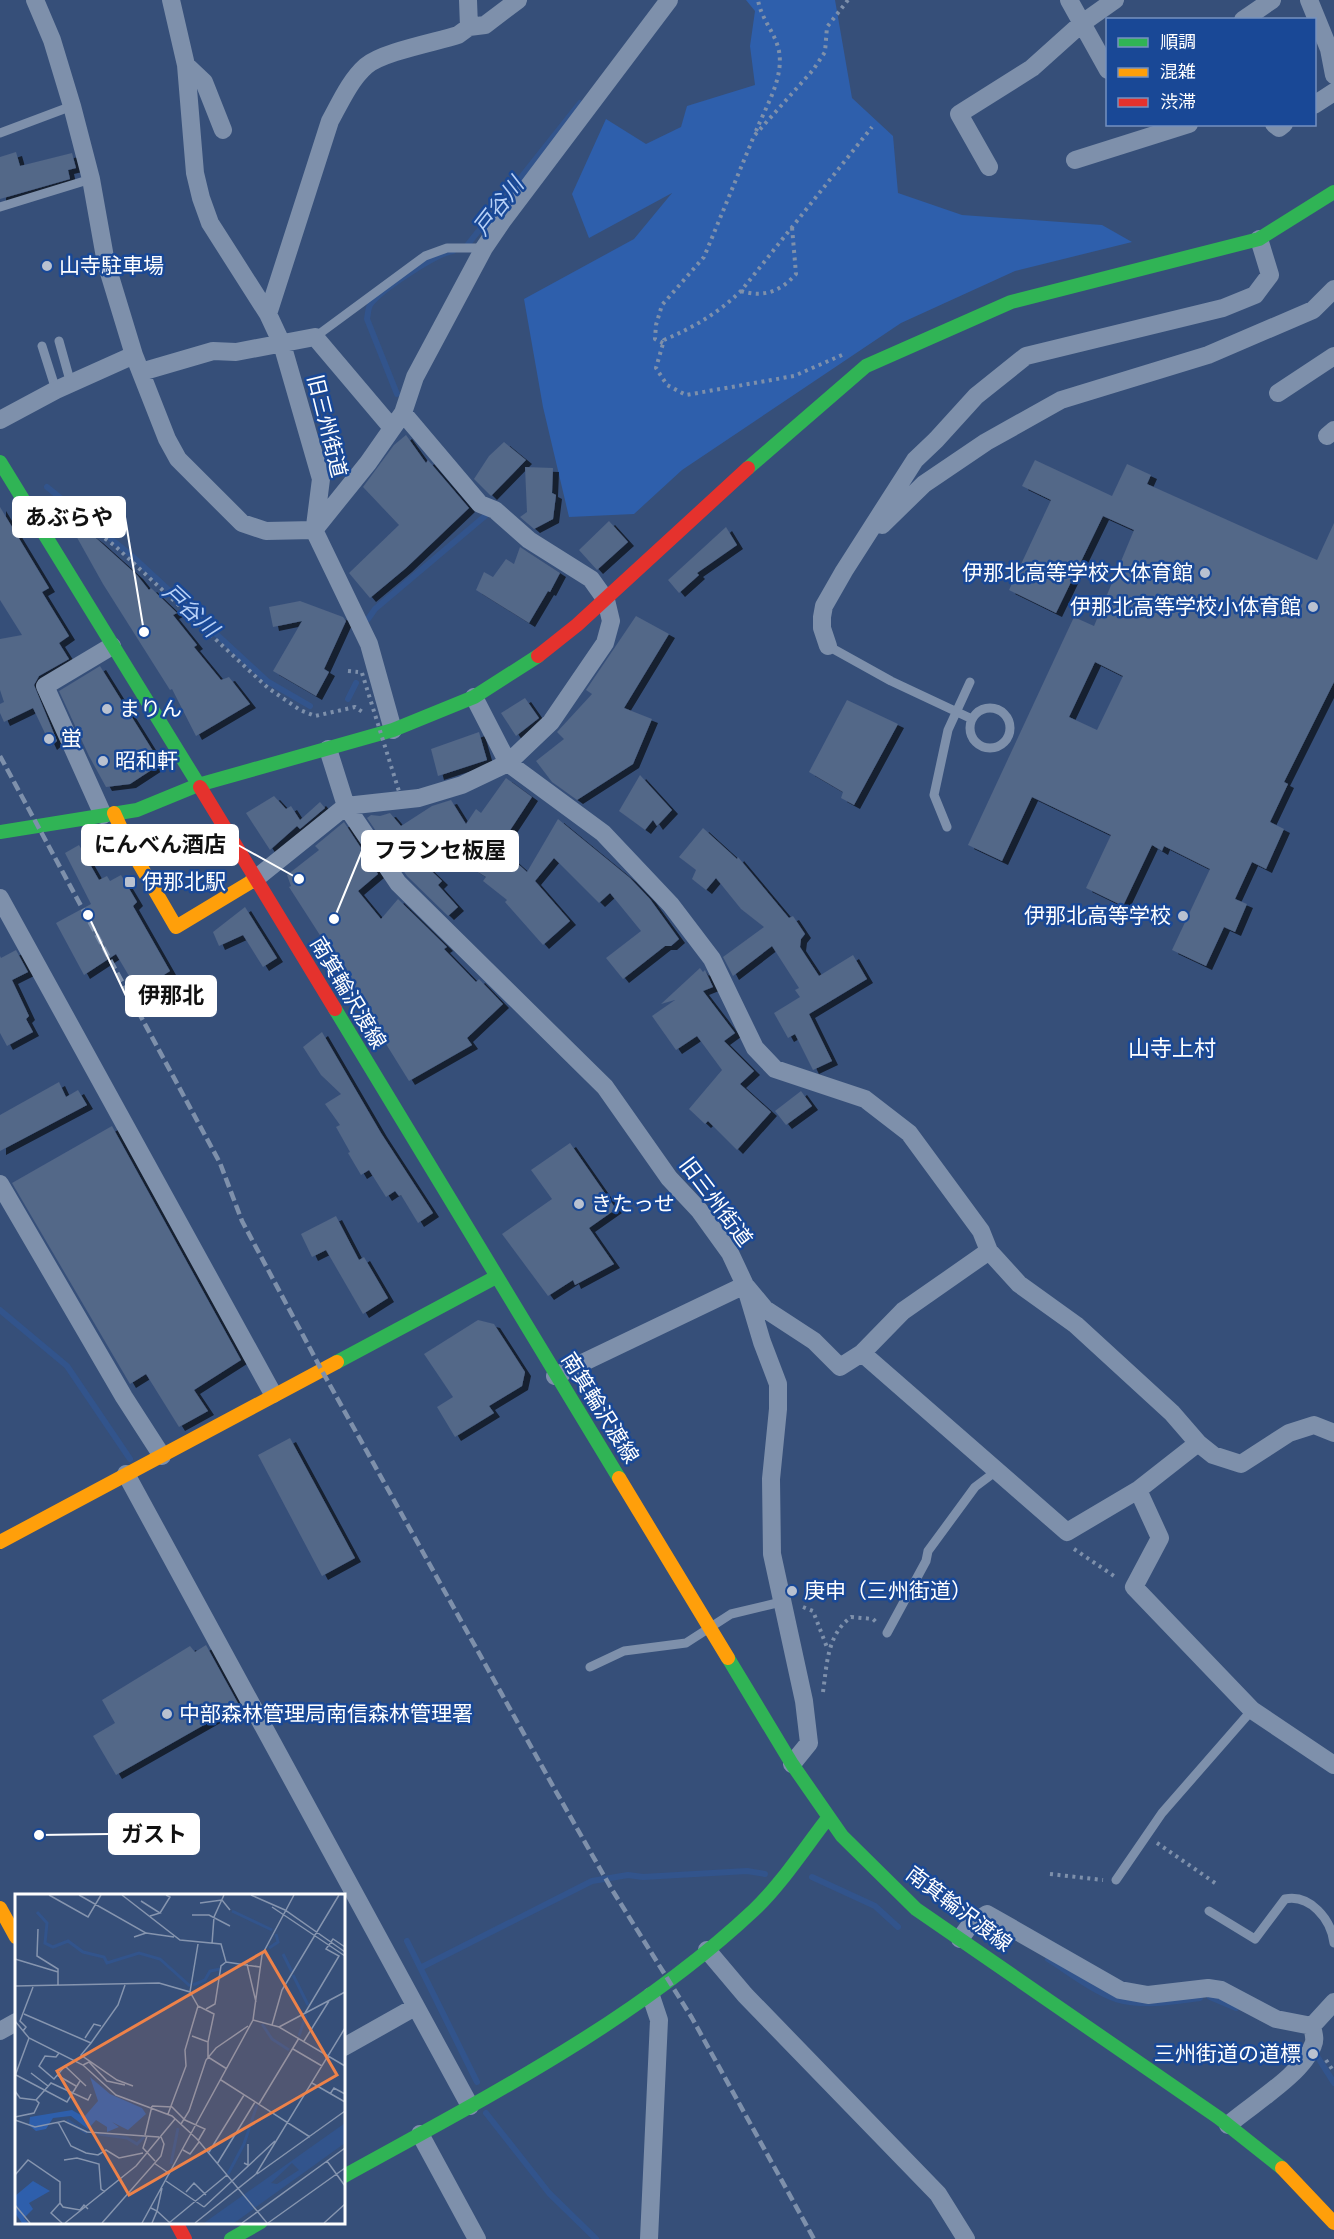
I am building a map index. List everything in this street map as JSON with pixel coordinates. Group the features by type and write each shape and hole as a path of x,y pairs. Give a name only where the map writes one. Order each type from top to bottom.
{"main road":[{"path":"0,832 137,810 198,785 393,730 474,697 543,653 606,600 783,435 866,366 1011,302 1259,239 1334,192"},
{"name":"南箕輪沢渡線","path":"0,462 555,1376 792,1764 828,1818 874,1869 916,1909 1228,2125 1288,2172 1314,2198 1334,2223"},
{"path":"108,814 176,927 255,880"},
{"path":"0,1542 273,1394 496,1277"},
{"path":"345,2175 470,2106 651,1996 756,1909 828,1818"},
{"path":"0,1908 15,1935"},
{"path":"177,2224 185,2239"},
{"path":"231,2239 259,2224"}],"street":[{"path":"35,0 52,40 72,106 91,179 105,263 134,355 167,439 178,459 242,523 266,531 314,531"},
{"name":"旧三州街道","path":"171,0 186,64 195,173 201,198 210,223 268,314 282,344 321,479 319,511 314,531"},
{"path":"468,0 469,27"},
{"path":"268,314 330,121 346,91 365,67 377,59 458,35 469,27 485,25 518,0"},
{"path":"314,531 368,463 398,420 415,377 479,247 669,0"},
{"path":"1068,0 1106,68"},
{"path":"989,167 959,114 1032,68 1081,24 1115,0"},
{"path":"1247,18 1272,0"},
{"path":"1309,0 1329,50 1334,75"},
{"path":"186,64 204,82 223,130"},
{"path":"1316,104 1334,92"},
{"path":"1075,160 1142,132 1177,126"},
{"path":"828,646 822,628 824,606 915,460 976,396 1026,356 1223,308 1255,295 1270,275 1259,239"},
{"path":"860,546 924,484 986,442 1061,400 1208,355 1313,310 1334,289"},
{"path":"141,372 213,351 236,352 315,337 487,507 529,540 591,579 606,600 611,621 605,643 551,722 508,762 462,786 402,801 346,806 255,880"},
{"path":"0,420 63,387 134,355"},
{"path":"1278,393 1334,356"},
{"path":"314,531 369,644 393,730"},
{"path":"108,814 45,686 112,646"},
{"path":"474,697 508,762 603,833 671,904 712,959 755,1048 775,1069 865,1099 909,1133 981,1231 989,1251 1018,1284 1076,1324 1172,1413 1198,1443 1213,1455 1241,1464 1289,1433 1314,1425 1334,1432"},
{"name":"旧三州街道","path":"328,749 346,806 398,883 604,1088 669,1178 699,1210 730,1253 745,1285 762,1342 778,1384 778,1409 771,1479 772,1554 804,1701 809,1743 792,1764"},
{"path":"0,898 273,1394"},
{"path":"0,1184 124,1397 162,1455"},
{"path":"555,1376 745,1285 765,1309 814,1341 840,1367 862,1353 903,1311 989,1251"},
{"path":"862,1353 1071,1541 1198,1443"},
{"path":"126,1474 470,2106"},
{"path":"1138,1490 1160,1538 1134,1587 1252,1710 1334,1765"},
{"path":"960,1939 970,1925 987,1914 1120,1990 1148,1995 1208,1988 1221,1990 1276,2019 1312,2026 1322,2018 1334,2002"},
{"path":"707,1950 745,1995 938,2194 966,2239"},
{"path":"649,2239 659,2020 651,1996"},
{"path":"345,2046 415,2007"},
{"path":"0,2031 15,2023"},
{"path":"1228,2125 1281,2084 1302,2062 1313,2046 1312,2026"},
{"path":"420,2134 477,2239"}],"lane":[{"path":"0,132 72,106"},
{"path":"0,207 91,179"},
{"path":"315,337 425,256 447,248 479,247"},
{"path":"59,341 63,387"},
{"path":"42,346 63,387"},
{"path":"828,646 891,681 972,718"},
{"path":"947,827 934,795 939,763 956,710 970,682"},
{"path":"995,708 1001,711 1010,721 1006,740 995,747 982,746 977,743 970,731 972,718 982,709 995,708"},
{"path":"887,1633 926,1561 928,1551 975,1487 995,1472"},
{"path":"590,1667 624,1652 686,1643 730,1614 781,1602"},
{"path":"1116,1880 1145,1835 1252,1710"},
{"path":"1209,1911 1255,1939 1285,1899 1296,1897 1308,1901 1319,1911 1333,1934 1334,1943"}],"path":[{"path":"663,343 655,339 662,305 704,257 774,88 780,61 778,46 760,11 758,0"},
{"path":"754,136 813,70 825,52 827,27 848,0"},
{"path":"846,353 794,376 686,395 667,385 656,368 664,340 712,316 741,291 872,127"},
{"path":"741,291 751,294 783,289 796,274 792,227"},
{"path":"40,492 114,545 268,688 315,716 355,707 364,713"},
{"path":"362,673 402,801"},
{"path":"1071,1541 1134,1587"},
{"path":"813,1611 829,1651"},
{"path":"822,1699 829,1651 839,1626 851,1617 873,1619 887,1633"},
{"path":"1145,1835 1218,1885"},
{"path":"1050,1874 1116,1880"}],"shaded area":[{"path":"746,0 835,0 852,98 893,136 898,193 962,215 1102,225 1132,242 1015,271 901,323 682,470 634,514 569,517 543,407 524,299 634,239 672,193 589,238 572,194 606,119 646,144 681,127 687,106 755,85 750,46 755,11"}],"building":[{"path":"16,152 20,166 72,153 76,168 68,170 70,179 0,199 0,157"},
{"path":"406,435 426,463 428,460 469,508 406,568 370,598 349,573 399,525 363,487 394,445"},
{"path":"504,442 526,460 491,496 474,479 489,456"},
{"path":"1035,460 1112,496 1127,464 1151,475 1147,484 1317,560 1334,523 1334,682 1284,782 1288,784 1270,822 1284,829 1266,869 1252,862 1235,899 1247,904 1235,932 1224,927 1206,966 1172,950 1210,869 1164,846 1162,851 1152,845 1123,906 1086,888 1111,835 1032,797 1002,861 968,845 1074,617 1094,626 1134,530 1103,516 1056,613 1009,590 1051,500 1022,486","holes":["1095,662 1123,676 1097,730 1069,717"]},
{"path":"525,467 553,468 552,493 556,495 553,519 534,529 520,517 527,512"},
{"path":"0,507 49,588 42,592 69,636 59,643 69,659 39,676 34,685 57,741 51,746 33,708 4,722 0,713 0,704 4,702 0,690 0,639 22,635 0,600"},
{"path":"65,516 97,539 137,575 149,590 151,588 177,613 173,615 197,645 194,647 221,680 229,677 250,704 196,736 172,689 170,690 103,584"},
{"path":"609,521 628,542 597,570 579,550"},
{"path":"726,527 737,545 697,573 699,575 679,593 668,580"},
{"path":"520,547 560,573 529,623 476,590 484,572 493,577 506,559 514,564"},
{"path":"300,601 343,617 346,621 324,669 329,672 316,696 273,671 302,621 273,627 269,607"},
{"path":"636,616 669,634 624,708 652,719 633,764 577,800 552,782 536,761 564,739 557,732 592,694 586,690"},
{"path":"100,666 158,759 156,767 130,784 106,787 59,691"},
{"path":"525,698 539,718 516,736 501,713"},
{"path":"847,700 898,724 854,805 841,798 843,792 809,772"},
{"path":"479,732 487,760 438,776 431,749"},
{"path":"640,775 672,810 657,826 653,820 645,830 619,811"},
{"path":"506,778 532,797 499,847 527,872 558,819 630,878 650,899 679,939 671,946 665,946 623,979 606,958 641,931 610,893 599,903 554,858 535,881 570,921 543,945 505,902 507,900 483,881 486,877 473,869 479,859 441,834 419,859 442,881 438,885 458,907 448,916 407,876 367,818 371,815 380,816 390,813 401,826 432,806 451,800 466,824 476,809 481,813"},
{"path":"274,796 286,809 291,806 300,820 320,802 325,808 300,829 297,826 270,850 246,813"},
{"path":"344,822 378,874 358,891 381,919 398,899 447,947 444,949 476,982 479,979 503,1004 467,1038 472,1045 409,1081 368,1015 370,1013 289,887 291,886 287,875 319,850 315,846"},
{"path":"703,828 737,859 738,857 789,918 793,916 805,934 801,939 800,947 819,976 853,955 867,979 809,1014 832,1061 813,1070 795,1034 788,1038 774,1013 800,997 795,990 799,988 772,946 733,976 723,957 764,927 741,909 716,878 706,890 692,879 696,870 679,857"},
{"path":"79,845 99,880 107,876 110,881 121,875 137,902 133,906 170,971 156,980 165,996 148,1008 116,954 84,975 56,923 91,904 65,853"},
{"path":"245,907 277,958 263,967 243,935 219,946 213,932"},
{"path":"16,950 28,972 12,980 29,1016 26,1019 33,1032 7,1046 0,1033 0,956 1,958"},
{"path":"700,968 703,972 705,970 713,987 703,991 735,1033 724,1041 754,1071 740,1084 771,1112 737,1150 708,1121 705,1124 689,1109 722,1070 697,1036 676,1050 652,1016 675,1000 661,1004"},
{"path":"322,1032 381,1133 433,1213 418,1223 401,1195 399,1196 395,1191 386,1197 369,1170 361,1175 348,1153 350,1152 336,1127 340,1125 325,1104 341,1094 321,1075 303,1047"},
{"path":"59,1082 66,1097 78,1090 87,1105 0,1151 0,1115"},
{"path":"801,1091 812,1106 786,1125 775,1111"},
{"path":"112,1126 241,1360 194,1390 208,1411 179,1427 146,1374 130,1384 12,1183"},
{"name":"きたっせ","path":"570,1143 616,1209 589,1228 614,1264 575,1285 573,1280 548,1296 502,1234 552,1199 531,1170"},
{"path":"336,1216 359,1260 364,1257 388,1298 363,1314 326,1250 312,1257 301,1234"},
{"path":"478,1320 494,1324 525,1372 522,1386 489,1406 494,1413 455,1437 437,1407 453,1397 424,1354"},
{"path":"290,1438 355,1558 322,1576 258,1455"},
{"name":"中部森林管理局南信森林管理署","path":"206,1645 239,1705 116,1775 93,1736 115,1723 102,1700 190,1646 195,1652"}],"waterway":[{"name":"戸谷川","path":"465,248 580,103"},
{"name":"戸谷川","path":"397,394 367,319 369,307 375,299 409,274 435,258 453,251"},
{"name":"戸谷川","path":"47,487 132,556 267,681 310,706"},
{"name":"戸谷川","path":"368,619 375,609 485,516 486,509"},
{"name":"戸谷川","path":"348,699 356,683"},
{"path":"0,1310 67,1366 130,1459"},
{"path":"422,1967 592,1881 628,1875 643,1877 747,1871 765,1874"},
{"path":"812,1877 875,1906 898,1927"},
{"path":"955,1909 966,1908"},
{"path":"407,1941 477,2082"},
{"path":"1048,1959 1090,1986 1116,1999 1148,2003 1200,1998"},
{"path":"1210,1997 1236,2008"},
{"path":"1317,2056 1334,2083"},
{"path":"486,2113 549,2193 596,2239"}],"railway":[{"path":"0,756 220,1163 242,1221 321,1369 554,1788 611,1888 692,2018 814,2239"}],"traffic: fast":[{"path":"748,468 866,366 1011,302 1259,239 1334,192"},
{"path":"0,462 200,787"},
{"path":"0,832 137,810 198,785 393,730 474,697 538,656"},
{"path":"335,1009 619,1478"},
{"path":"337,1362 496,1277"},
{"path":"728,1658 792,1764 842,1836 916,1909 1219,2118 1282,2168"},
{"path":"345,2175 505,2087 610,2022 660,1987 708,1950 764,1900 828,1818"},
{"path":"231,2239 257,2224"}],"traffic: slow":[{"path":"114,813 129,846 176,927 254,880"},
{"path":"0,1542 337,1362"},
{"path":"619,1478 728,1658"},
{"path":"0,1908 15,1935"},
{"path":"1282,2168 1334,2223"}],"traffic: jam":[{"path":"538,656 577,625 748,468"},
{"path":"200,787 335,1009"},
{"path":"177,2224 185,2239"}],"place":[{"name":"山寺駐車場","path":"47,266"},
{"name":"伊那北高等学校大体育館","path":"1205,573"},
{"name":"伊那北高等学校小体育館","path":"1313,607"},
{"name":"あぶらや","path":"144,632"},
{"name":"まりん","path":"107,709"},
{"name":"蛍","path":"49,739"},
{"name":"昭和軒","path":"103,761"},
{"name":"にんべん酒店","path":"299,879"},
{"name":"伊那北駅","path":"130,882"},
{"name":"伊那北","path":"88,915"},
{"name":"伊那北高等学校","path":"1183,916"},
{"name":"フランセ板屋","path":"334,919"},
{"name":"きたっせ","path":"579,1204"},
{"name":"庚申（三州街道）","path":"792,1591"},
{"name":"中部森林管理局南信森林管理署","path":"167,1714"},
{"name":"ガスト","path":"39,1835"},
{"name":"三州街道の道標","path":"1313,2054"}],"district":[{"name":"山寺上村","path":"1172,1048"}]}
